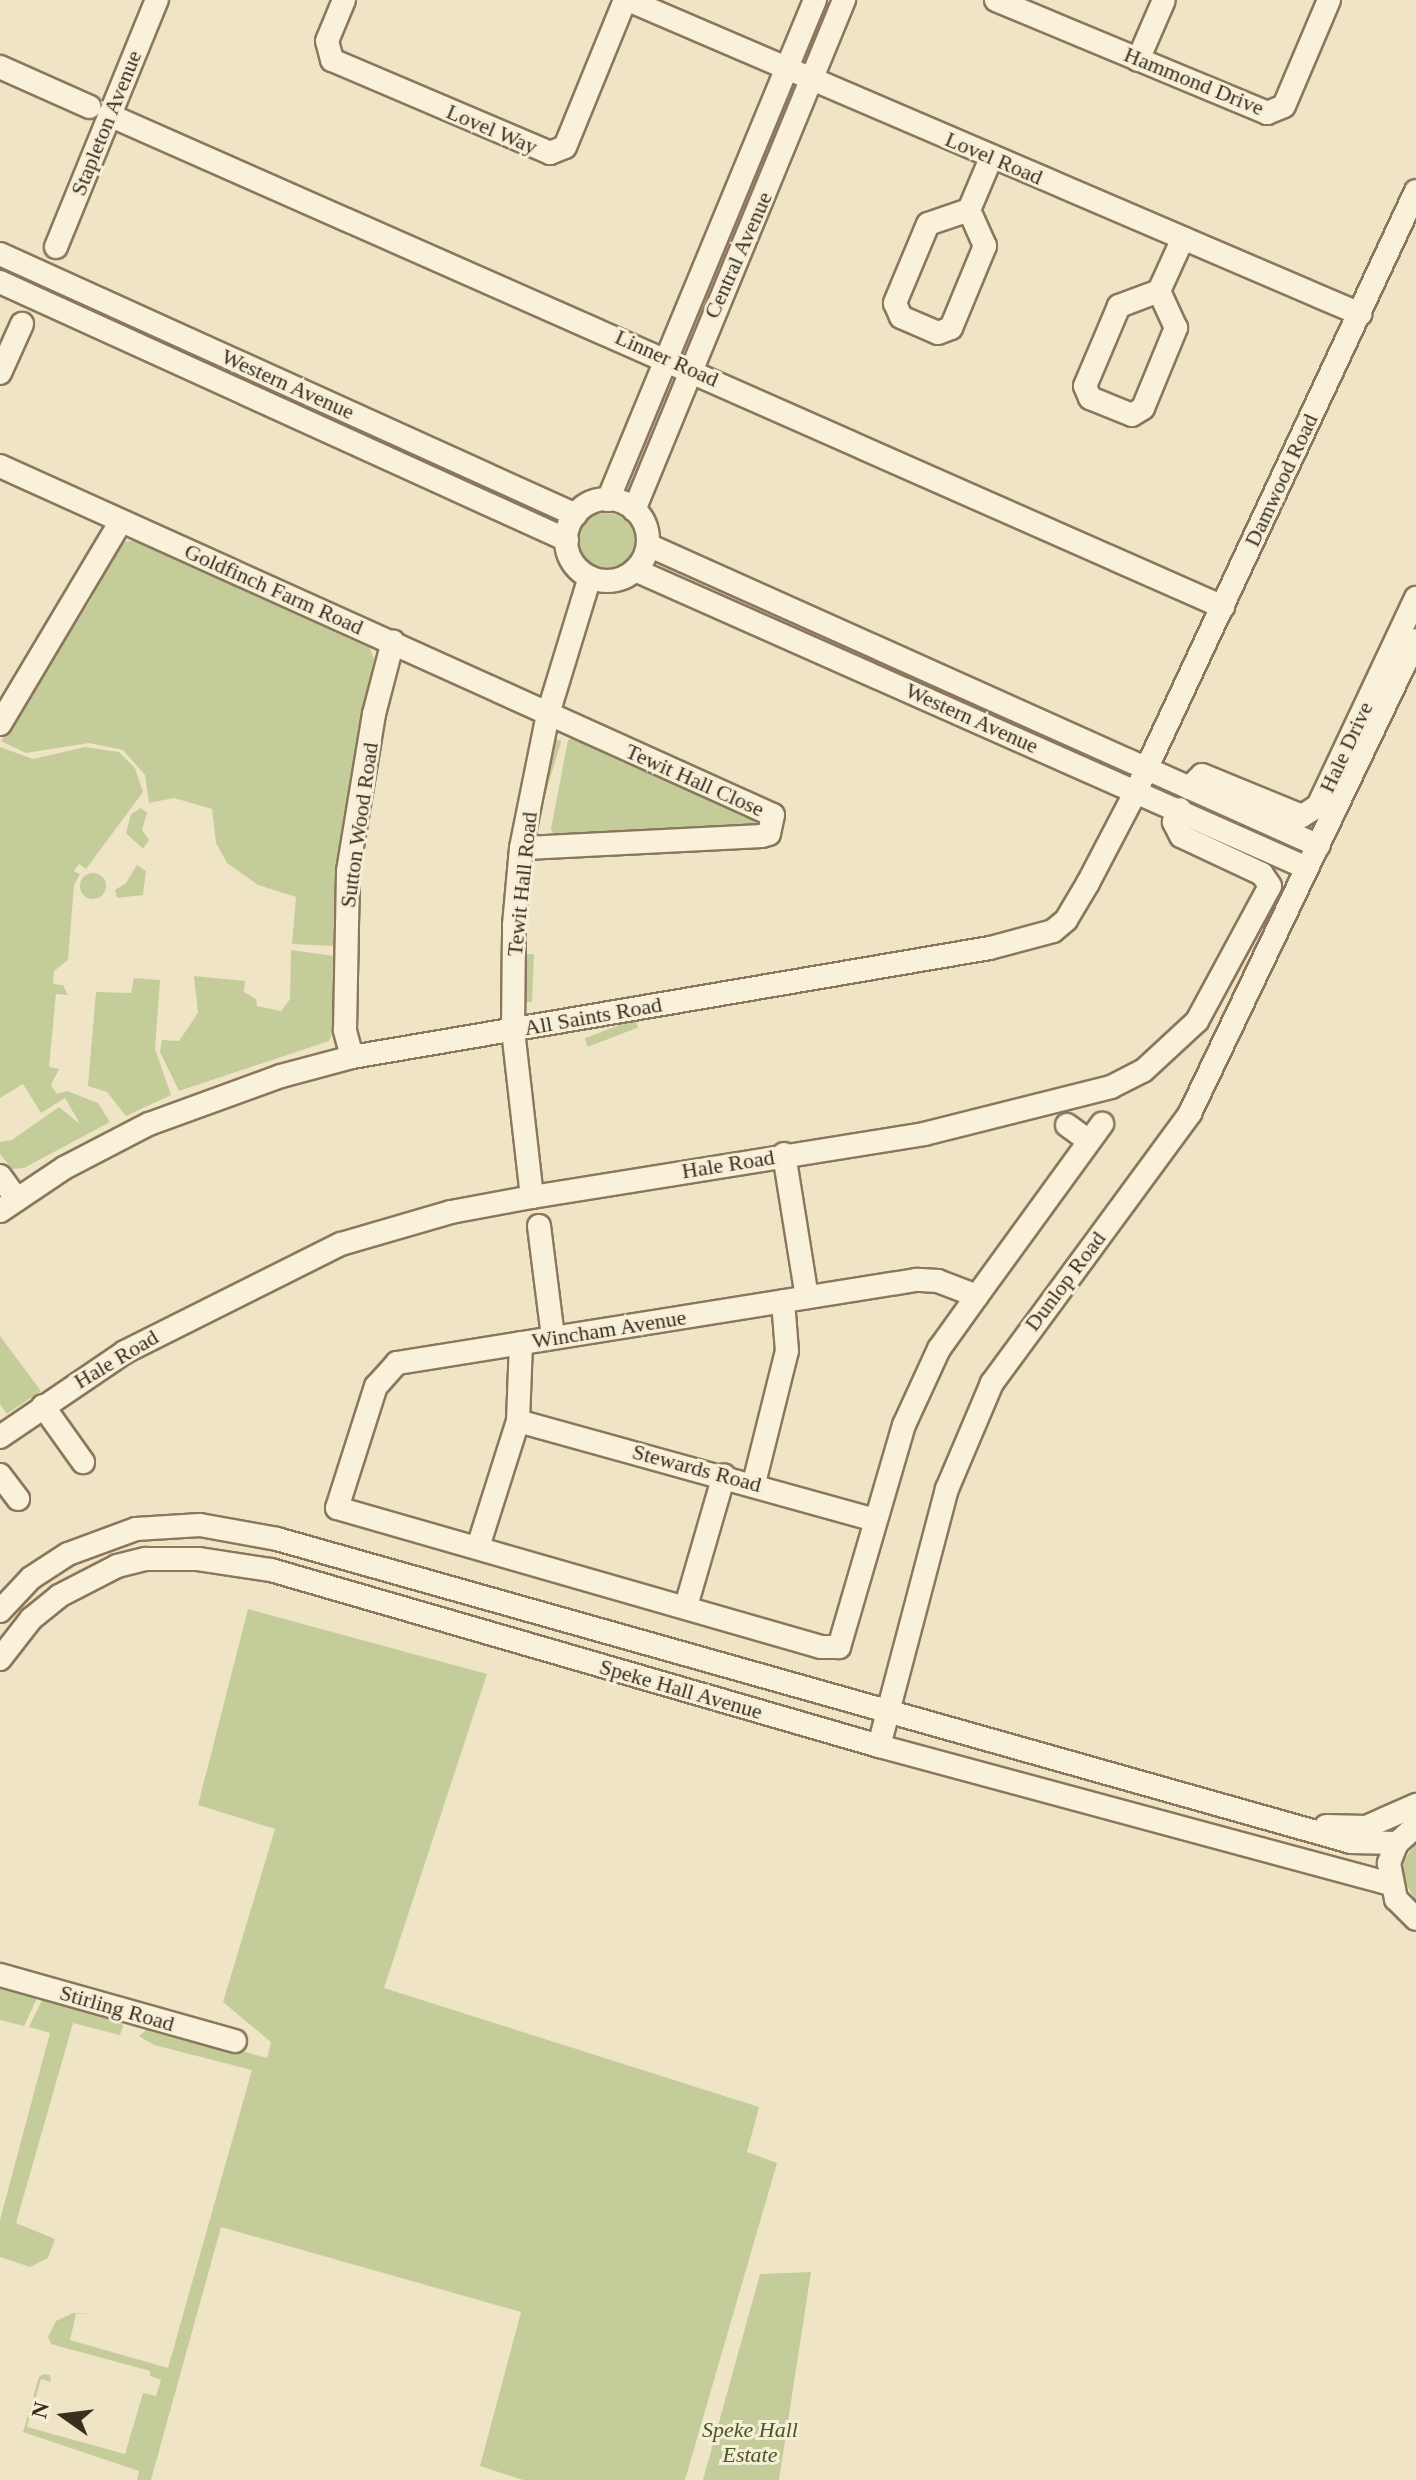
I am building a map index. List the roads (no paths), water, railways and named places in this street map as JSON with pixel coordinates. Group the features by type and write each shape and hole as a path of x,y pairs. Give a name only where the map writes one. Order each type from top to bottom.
{"street":[{"name":"Stapleton Avenue","path":"56,247 94,110 157,0"},
{"name":"Lovel Way","path":"344,0 327,41 332,60 550,153 565,147 627,0"},
{"name":"Lovel Road","path":"627,0 1360,314"},
{"name":"Central Avenue","path":"608,500 815,0"},
{"name":"Central Avenue","path":"634,510 689,367 844,0"},
{"name":"Hammond Drive","path":"996,0 1022,5 1138,60 1258,110 1277,112 1284,106 1329,0"},
{"path":"1138,60 1164,0"},
{"name":"Linner Road","path":"0,67 689,367 1223,607"},
{"path":"969,210 928,224 895,303 901,317 938,333 951,328 985,246 969,210 991,158"},
{"name":"Damwood Road","path":"1146,768 1416,191"},
{"path":"1159,291 1176,328 1143,408 1132,415 1090,398 1085,386 1119,306 1159,291 1183,238"},
{"name":"Western Avenue","path":"0,254 576,515"},
{"name":"Western Avenue","path":"0,282 567,540"},
{"path":"0,373 22,324"},
{"name":"Goldfinch Farm Road","path":"0,466 393,641 548,714"},
{"path":"608,500 634,510 647,532 648,545 635,570 614,581 590,577 573,562 567,540 576,515 608,500"},
{"path":"0,724 121,521"},
{"name":"Western Avenue","path":"648,545 1146,768 1184,799 1307,868"},
{"name":"Western Avenue","path":"635,570 1136,791 1184,799 1319,846"},
{"name":"Tewit Hall Road","path":"532,1197 513,1029 521,848 548,714 590,577"},
{"name":"Hale Drive","path":"1184,799 1194,778 1211,776 1302,816 1318,806 1349,762 1416,598"},
{"path":"1319,846 1349,762 1416,640"},
{"name":"Sutton Wood Road","path":"352,1057 345,1030 348,871 374,714 393,641"},
{"name":"Tewit Hall Close","path":"521,848 762,836 769,834 773,815 548,714"},
{"name":"All Saints Road","path":"8,1205 64,1168 149,1124 281,1076 352,1057 1037,938 1066,920 1146,768"},
{"name":"Hale Road","path":"0,1437 125,1352 303,1261 437,1216 784,1154 924,1134 1082,1095 1143,1071 1174,1045 1223,981 1270,886 1262,874 1181,836 1174,822 1184,799"},
{"name":"Dunlop Road","path":"879,1746 947,1489 992,1383 1190,1113 1319,846"},
{"path":"521,1343 518,1421 478,1547 821,1647 839,1647 875,1520 921,1383 977,1296 1095,1132 1067,1125"},
{"path":"784,1154 807,1297"},
{"path":"0,1176 8,1205"},
{"path":"539,1226 553,1337"},
{"name":"Wincham Avenue","path":"478,1547 337,1508 385,1371 397,1363 916,1280 938,1281 977,1296"},
{"path":"754,1483 787,1351 783,1301"},
{"path":"43,1406 83,1462"},
{"name":"Stewards Road","path":"518,1421 754,1483 875,1520"},
{"path":"0,1475 18,1499"},
{"path":"686,1606 724,1475"},
{"name":"Speke Hall Avenue","path":"0,1611 31,1578 68,1554 136,1529 200,1525 277,1539 1351,1842 1397,1843"},
{"path":"163,1527 173,1545 259,1553 289,1575"},
{"name":"Speke Hall Avenue","path":"0,1659 31,1619 59,1596 117,1566 146,1559 198,1559 289,1575 879,1746 1390,1884"},
{"path":"1258,1816 1366,1827 1416,1805"},
{"path":"1416,1826 1397,1843 1389,1863 1390,1884 1396,1899 1416,1919"},
{"name":"Stirling Road","path":"0,1975 235,2041"}],"park label":[{"name":"Speke Hall Estate","path":"750,2442"}]}
